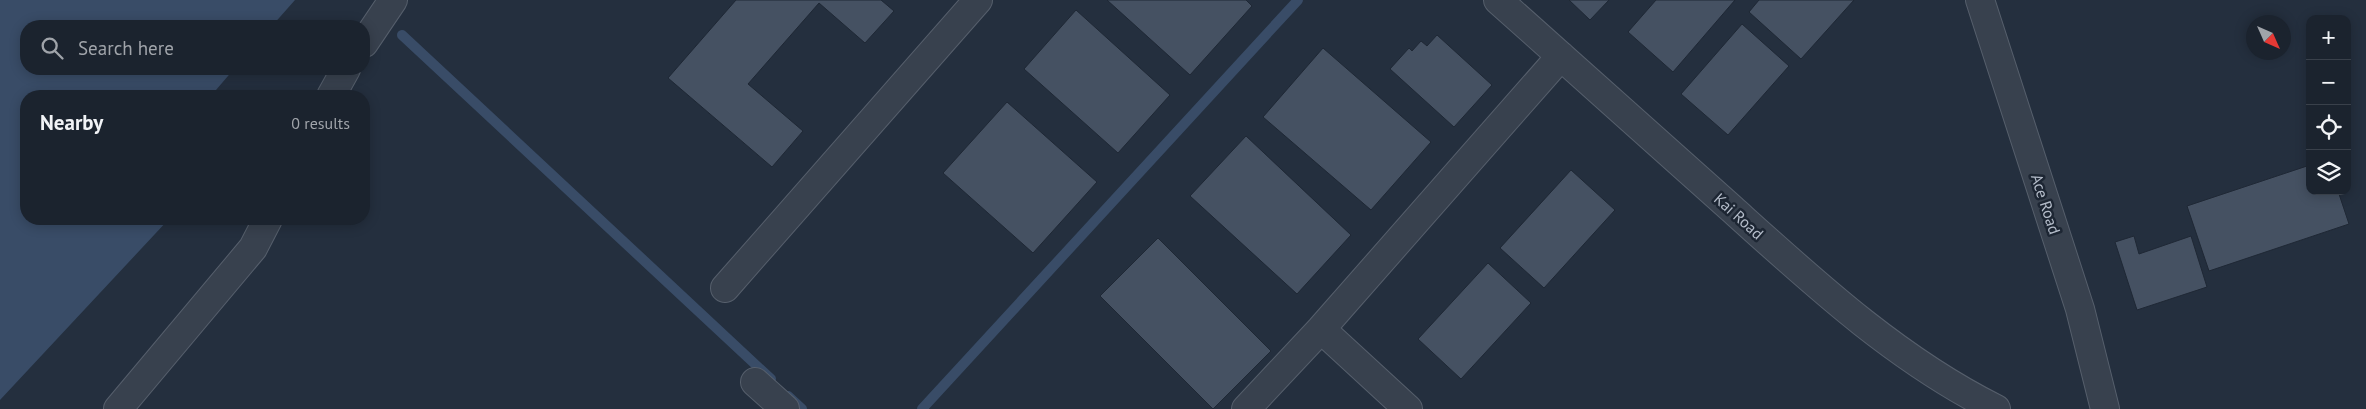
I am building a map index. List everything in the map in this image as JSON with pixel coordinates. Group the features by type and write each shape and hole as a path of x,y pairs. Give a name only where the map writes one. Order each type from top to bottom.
{"street":[{"path":"370,34 394,0"},
{"path":"725,288 978,0"},
{"name":"Kai Road","path":"1498,0 1836,303 1900,351 1971,396 1996,409"},
{"name":"Ace Road","path":"1980,0 2080,309 2105,409"},
{"path":"1246,409 1322,329 1561,56"},
{"path":"334,90 343,75"},
{"path":"118,409 253,248 265,225"},
{"path":"1322,329 1408,409"},
{"path":"755,382 785,409"}],"water":[{"path":"0,0 295,0 277,20 20,20 20,75 229,75 216,90 20,90 20,225 163,225 0,400"}],"building":[{"path":"736,0 881,0 894,11 865,43 819,3 748,84 803,131 772,167 668,78"},
{"path":"1107,0 1246,0 1252,6 1190,75"},
{"path":"1569,0 1609,0 1590,20"},
{"path":"1656,0 1735,0 1673,72 1628,32"},
{"path":"1759,0 1854,0 1801,59 1749,12"},
{"path":"1076,10 1170,95 1118,153 1024,69"},
{"path":"1742,24 1789,66 1728,135 1681,94"},
{"path":"1437,35 1492,85 1454,127 1390,69 1409,48 1412,51 1421,41 1427,46"},
{"path":"1323,48 1431,142 1371,210 1263,117"},
{"path":"1007,102 1097,182 1033,253 943,173"},
{"path":"1246,136 1351,235 1297,294 1190,196"},
{"path":"2306,166 2306,195 2339,195 2349,224 2209,271 2187,206"},
{"path":"1571,170 1615,210 1544,288 1500,248"},
{"path":"2134,236 2139,254 2191,236 2207,287 2137,310 2115,242"},
{"path":"1158,238 1271,351 1213,409 1100,296"},
{"path":"1488,263 1531,303 1461,379 1418,339"}],"waterway":[{"path":"922,409 1298,0"},
{"path":"402,35 771,379"},
{"path":"788,396 802,409"}]}
